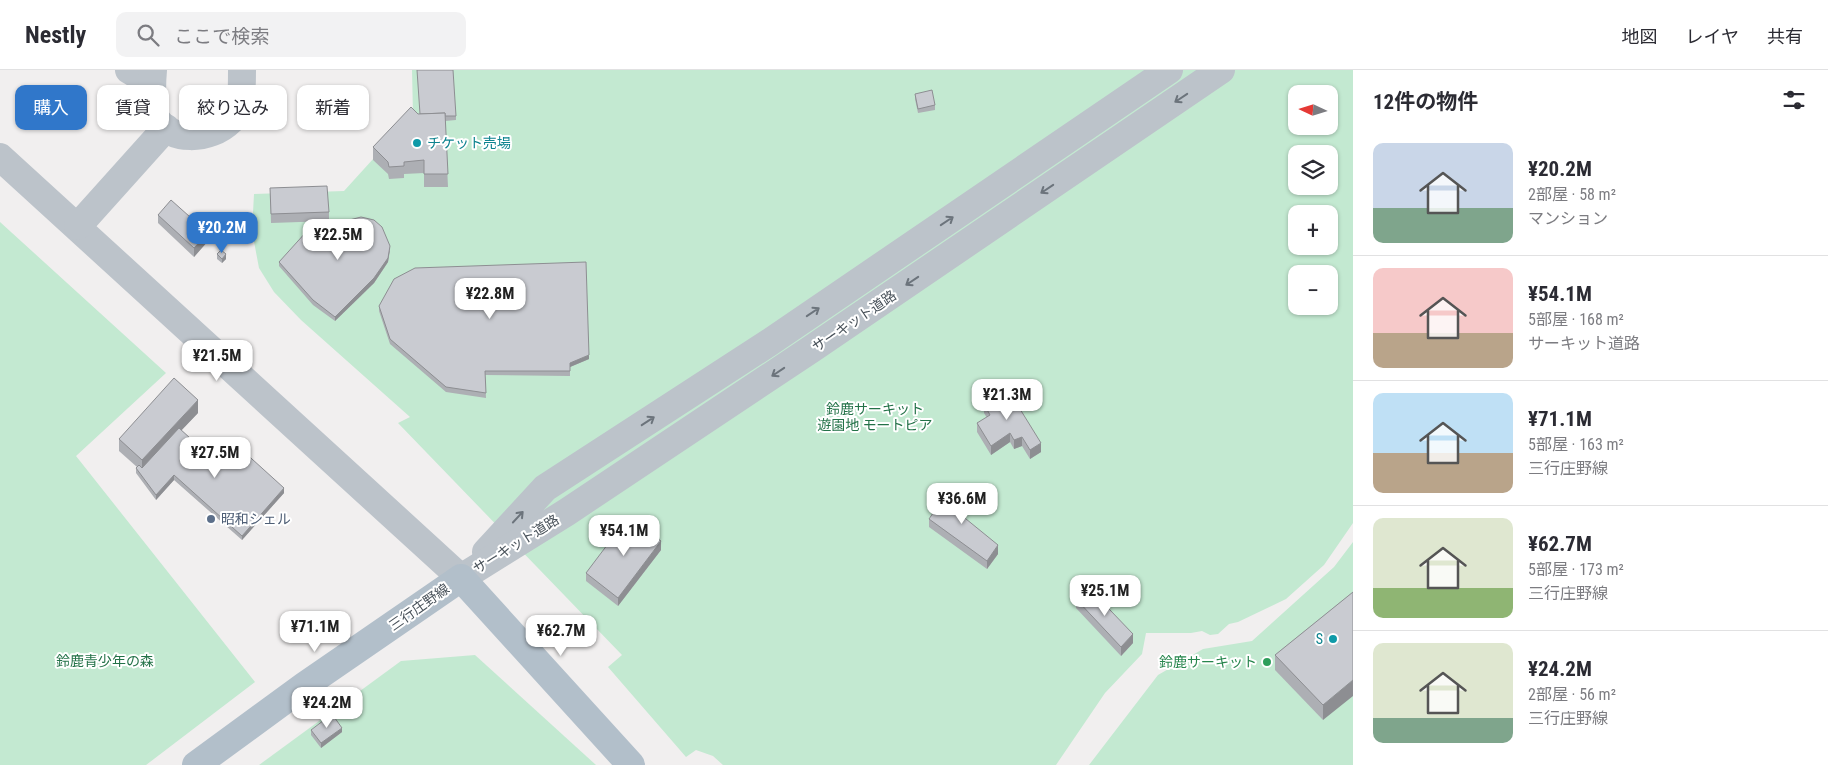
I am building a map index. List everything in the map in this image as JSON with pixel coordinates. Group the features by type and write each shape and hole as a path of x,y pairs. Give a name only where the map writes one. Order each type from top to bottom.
{"main road":[{"name":"三行庄野線","path":"196,765 304,686 461,578 631,765"}],"street":[{"path":"169,130 175,134 192,136 209,133 224,127 238,113 242,70"},
{"name":"サーキット道路","path":"461,578 545,488 770,342 1169,70"},
{"name":"サーキット道路","path":"461,578 567,512 805,354 1221,70"},
{"path":"78,226 164,130"},
{"path":"0,157 78,226 461,578"}],"green space":[{"name":"鈴鹿サーキット 遊園地 モートピア","path":"412,70 1353,70 1353,523 1324,565 1286,599 1238,622 1229,624 1218,634 1210,635 1202,631 1191,633 1146,633 1142,654 1105,693 1056,765 723,765 713,756 696,750 686,757 608,667 622,655 398,423 410,417 301,320 274,292 259,268 252,231 254,194 344,191 413,115"},
{"name":"鈴鹿青少年の森","path":"0,222 166,373 76,456 255,682 146,765 0,765"},
{"name":"鈴鹿サーキット","path":"1353,542 1353,765 1089,765 1158,675 1203,649 1252,641 1334,567"},
{"path":"475,655 596,765 259,765 401,661"}],"building":[{"path":"417,70 453,70 456,116 445,116 445,113 420,114"},
{"path":"932,90 935,105 918,109 915,94"},
{"name":"チケット売場","path":"411,107 418,114 445,113 448,174 424,174 424,160 404,162 404,166 389,167 388,162 373,147"},
{"path":"327,186 329,212 271,214 270,188"},
{"path":"171,200 208,233 194,248 158,215"},
{"path":"361,217 374,220 382,227 390,246 388,258 374,278 335,317 313,300 279,262 307,231"},
{"path":"221,250 226,254 222,259 217,254"},
{"path":"586,262 589,355 570,363 570,371 485,371 486,393 446,387 390,339 379,306 394,279 415,268"},
{"path":"174,378 198,400 142,460 119,439"},
{"path":"1007,388 1041,443 1030,450 1022,437 1014,440 1010,433 991,446 977,423 990,415 984,404"},
{"path":"179,428 213,459 231,440 284,488 242,536 174,475 156,495 136,468 139,465 142,468"},
{"path":"952,485 967,497 955,510 998,545 987,561 929,519"},
{"path":"629,516 661,541 618,598 586,573"},
{"path":"1088,587 1133,634 1121,647 1076,599"},
{"name":"S","path":"1353,592 1353,680 1323,705 1275,655"},
{"path":"332,714 342,728 321,743 311,730"}],"place":[{"name":"チケット売場","path":"417,143"},
{"name":"昭和シェル","path":"211,519"},
{"name":"S","path":"1333,639"},
{"name":"鈴鹿サーキット","path":"1267,662"}]}
